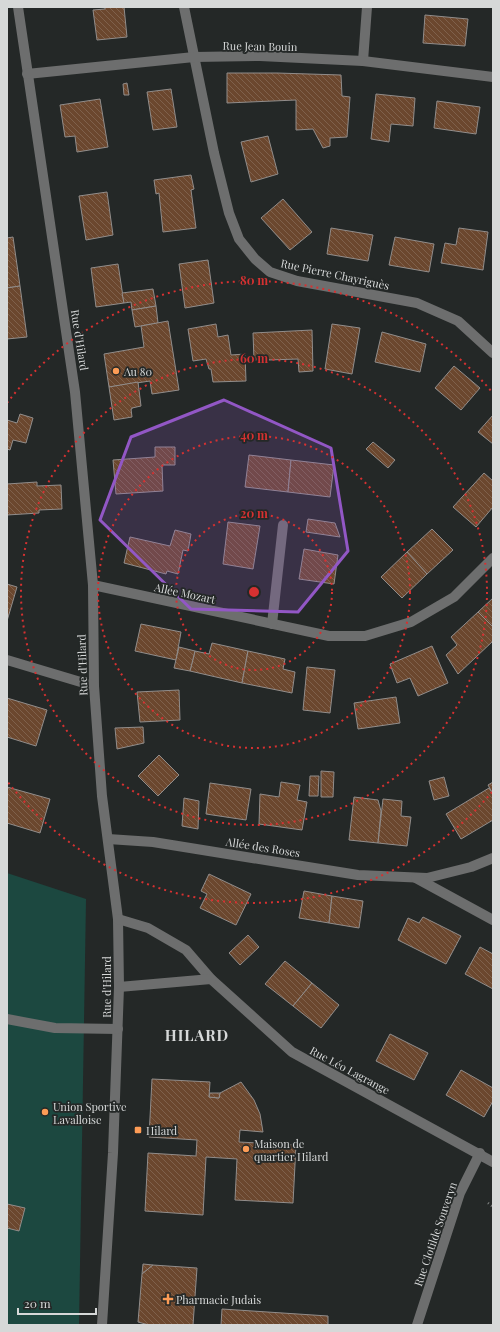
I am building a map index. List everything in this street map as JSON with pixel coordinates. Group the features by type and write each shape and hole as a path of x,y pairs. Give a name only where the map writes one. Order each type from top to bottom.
{"street":[{"name":"Rue d'Hilard","path":"18,7 75,392 92,585 94,686 102,796 118,919 118,1029 113,1153 102,1325"},
{"name":"Rue Pierre Chayriguès","path":"184,7 214,153 229,213 239,239 255,259 270,272 297,281 417,303 458,322 493,353"},
{"path":"363,61 367,7"},
{"name":"Rue Jean Bouin","path":"27,74 194,57 260,56 363,61 493,77"},
{"path":"272,624 283,525"},
{"name":"Allée Mozart","path":"92,585 329,636 366,636 411,622 454,597 493,558"},
{"path":"7,660 94,686"},
{"name":"Allée des Roses","path":"108,839 160,843 358,874 427,878 471,867 493,858"},
{"name":"Allée des Roses","path":"414,877 493,920"},
{"name":"Rue Léo Lagrange","path":"118,919 148,928 186,950 211,979 292,1052 493,1162"},
{"path":"119,987 211,979"},
{"path":"7,1018 55,1028 118,1029"},
{"name":"Rue Clotilde Souveryn","path":"417,1325 460,1193 480,1154"}],"path":[{"path":"488,1203 493,1207"}],"highlighted area":[{"path":"224,400 331,448 348,551 298,612 191,609 100,520 131,437"}],"green space":[{"name":"Union Sportive Lavalloise","path":"7,873 86,899 79,1325 7,1325"}],"building":[{"path":"105,7 124,7 127,37 97,40 93,10 105,9"},
{"path":"425,15 468,19 465,46 423,43"},
{"path":"227,73 341,75 342,96 350,97 347,137 330,138 330,146 323,148 313,129 296,130 296,100 227,103"},
{"path":"127,83 129,95 124,95 123,84"},
{"path":"171,89 177,127 153,130 147,92"},
{"path":"376,94 415,98 413,126 391,124 389,142 371,139"},
{"path":"100,99 108,147 77,152 75,136 65,137 60,105"},
{"path":"437,101 480,107 476,134 434,128"},
{"path":"268,136 278,174 251,182 241,142"},
{"path":"191,175 194,189 191,190 196,228 163,232 159,193 156,194 154,180"},
{"path":"107,192 113,235 86,240 79,196"},
{"path":"283,199 312,232 290,250 261,218"},
{"path":"331,228 373,235 368,261 327,254"},
{"path":"459,228 488,232 483,270 441,263 445,243 456,245"},
{"path":"13,237 20,286 7,288 7,238"},
{"path":"395,237 434,244 429,272 389,265"},
{"path":"208,260 214,303 185,308 179,264"},
{"path":"118,264 124,303 96,307 91,268"},
{"path":"20,286 27,337 7,339 7,288"},
{"path":"153,289 156,306 132,310 131,302 124,303 122,293"},
{"path":"156,306 158,323 135,327 132,310"},
{"path":"168,321 179,390 152,394 150,381 109,387 104,354 144,347 141,326"},
{"path":"216,324 218,337 228,335 231,355 245,354 246,381 213,382 211,369 209,369 206,359 193,361 188,329"},
{"path":"332,324 360,328 352,374 325,369"},
{"path":"312,330 313,371 299,372 298,359 254,360 253,333"},
{"path":"382,332 426,344 420,372 375,362"},
{"path":"454,366 480,388 461,410 435,388"},
{"path":"138,382 141,406 131,409 132,417 114,420 109,387"},
{"path":"20,414 33,418 26,443 13,440 10,450 7,449 7,420 17,423"},
{"path":"493,415 493,444 478,432"},
{"path":"373,442 395,460 388,468 366,449"},
{"path":"155,447 175,447 175,465 162,465 163,491 116,494 113,460 155,457"},
{"path":"249,455 291,460 288,492 245,487"},
{"path":"291,460 334,465 330,497 288,492"},
{"path":"484,473 493,481 493,507 476,527 453,507"},
{"path":"37,482 37,486 61,485 62,509 39,510 39,513 7,515 7,484"},
{"path":"308,519 335,523 340,537 306,532"},
{"path":"228,522 260,526 253,569 223,564"},
{"path":"432,529 453,550 427,574 407,552"},
{"path":"175,530 191,534 188,551 183,550 178,574 167,571 166,574 124,563 130,537 170,546"},
{"path":"304,549 338,555 334,584 299,579"},
{"path":"407,552 427,574 402,598 381,577"},
{"path":"7,584 17,587 7,621"},
{"path":"493,598 493,627 478,612"},
{"path":"478,612 493,627 493,641 458,674 446,655 457,645 451,637"},
{"path":"141,624 181,632 176,660 135,651"},
{"path":"212,643 248,651 242,683 190,671 195,651 209,654"},
{"path":"432,646 448,683 418,696 410,678 397,683 390,664"},
{"path":"179,647 195,651 190,671 174,668"},
{"path":"248,651 285,659 283,669 295,672 292,693 242,683"},
{"path":"307,667 335,670 330,713 303,710"},
{"path":"179,690 180,720 140,722 137,692"},
{"path":"396,697 400,723 358,729 354,703"},
{"path":"7,698 47,710 36,746 7,737"},
{"path":"143,727 144,743 117,749 115,728"},
{"path":"159,755 179,775 158,796 138,776"},
{"path":"321,771 334,772 333,797 321,797"},
{"path":"310,776 319,776 318,796 309,796"},
{"path":"444,777 449,796 434,800 429,781"},
{"path":"281,782 300,785 297,800 307,802 302,830 259,824 260,794 279,797"},
{"path":"493,782 493,794 488,785"},
{"path":"210,783 251,789 246,820 206,814"},
{"path":"7,787 50,799 40,833 7,823"},
{"path":"489,788 493,794 493,820 461,839 446,814"},
{"path":"354,797 378,800 381,811 378,843 349,840"},
{"path":"184,798 199,801 198,829 182,826"},
{"path":"383,799 402,801 401,816 411,817 407,846 378,843"},
{"path":"209,874 251,894 236,925 200,908 207,894 201,891"},
{"path":"304,891 332,896 329,923 299,918"},
{"path":"332,896 363,901 359,928 329,923"},
{"path":"423,917 461,936 446,964 398,940 408,918 419,923"},
{"path":"248,935 259,947 240,965 229,953"},
{"path":"480,947 493,954 493,989 465,974"},
{"path":"285,961 312,983 293,1006 265,984"},
{"path":"312,983 339,1005 321,1028 293,1006"},
{"path":"390,1034 428,1053 414,1080 376,1061"},
{"path":"461,1070 493,1088 493,1101 484,1117 446,1095"},
{"name":"Maison de quartier Hilard","path":"152,1079 210,1082 209,1097 219,1098 220,1093 241,1082 254,1100 260,1114 263,1132 240,1130 239,1142 296,1145 293,1203 235,1200 237,1159 206,1157 203,1215 145,1211 148,1153 196,1156 197,1140 149,1137"},
{"path":"210,1093 220,1093 219,1098 209,1097"},
{"path":"7,1204 25,1208 19,1231 7,1228"},
{"path":"143,1264 153,1265 142,1274"},
{"name":"Pharmacie Judais","path":"153,1265 197,1268 193,1325 149,1325 138,1322 142,1274"},
{"path":"222,1309 328,1316 328,1325 221,1325"}],"place":[{"name":"Au 80","path":"116,371"},
{"name":"Union Sportive Lavalloise","path":"45,1112"},
{"name":"Hilard","path":"138,1130"},
{"name":"Maison de quartier Hilard","path":"246,1149"},
{"name":"Pharmacie Judais","path":"168,1299"}],"district":[{"name":"HILARD","path":"197,1035"}]}
